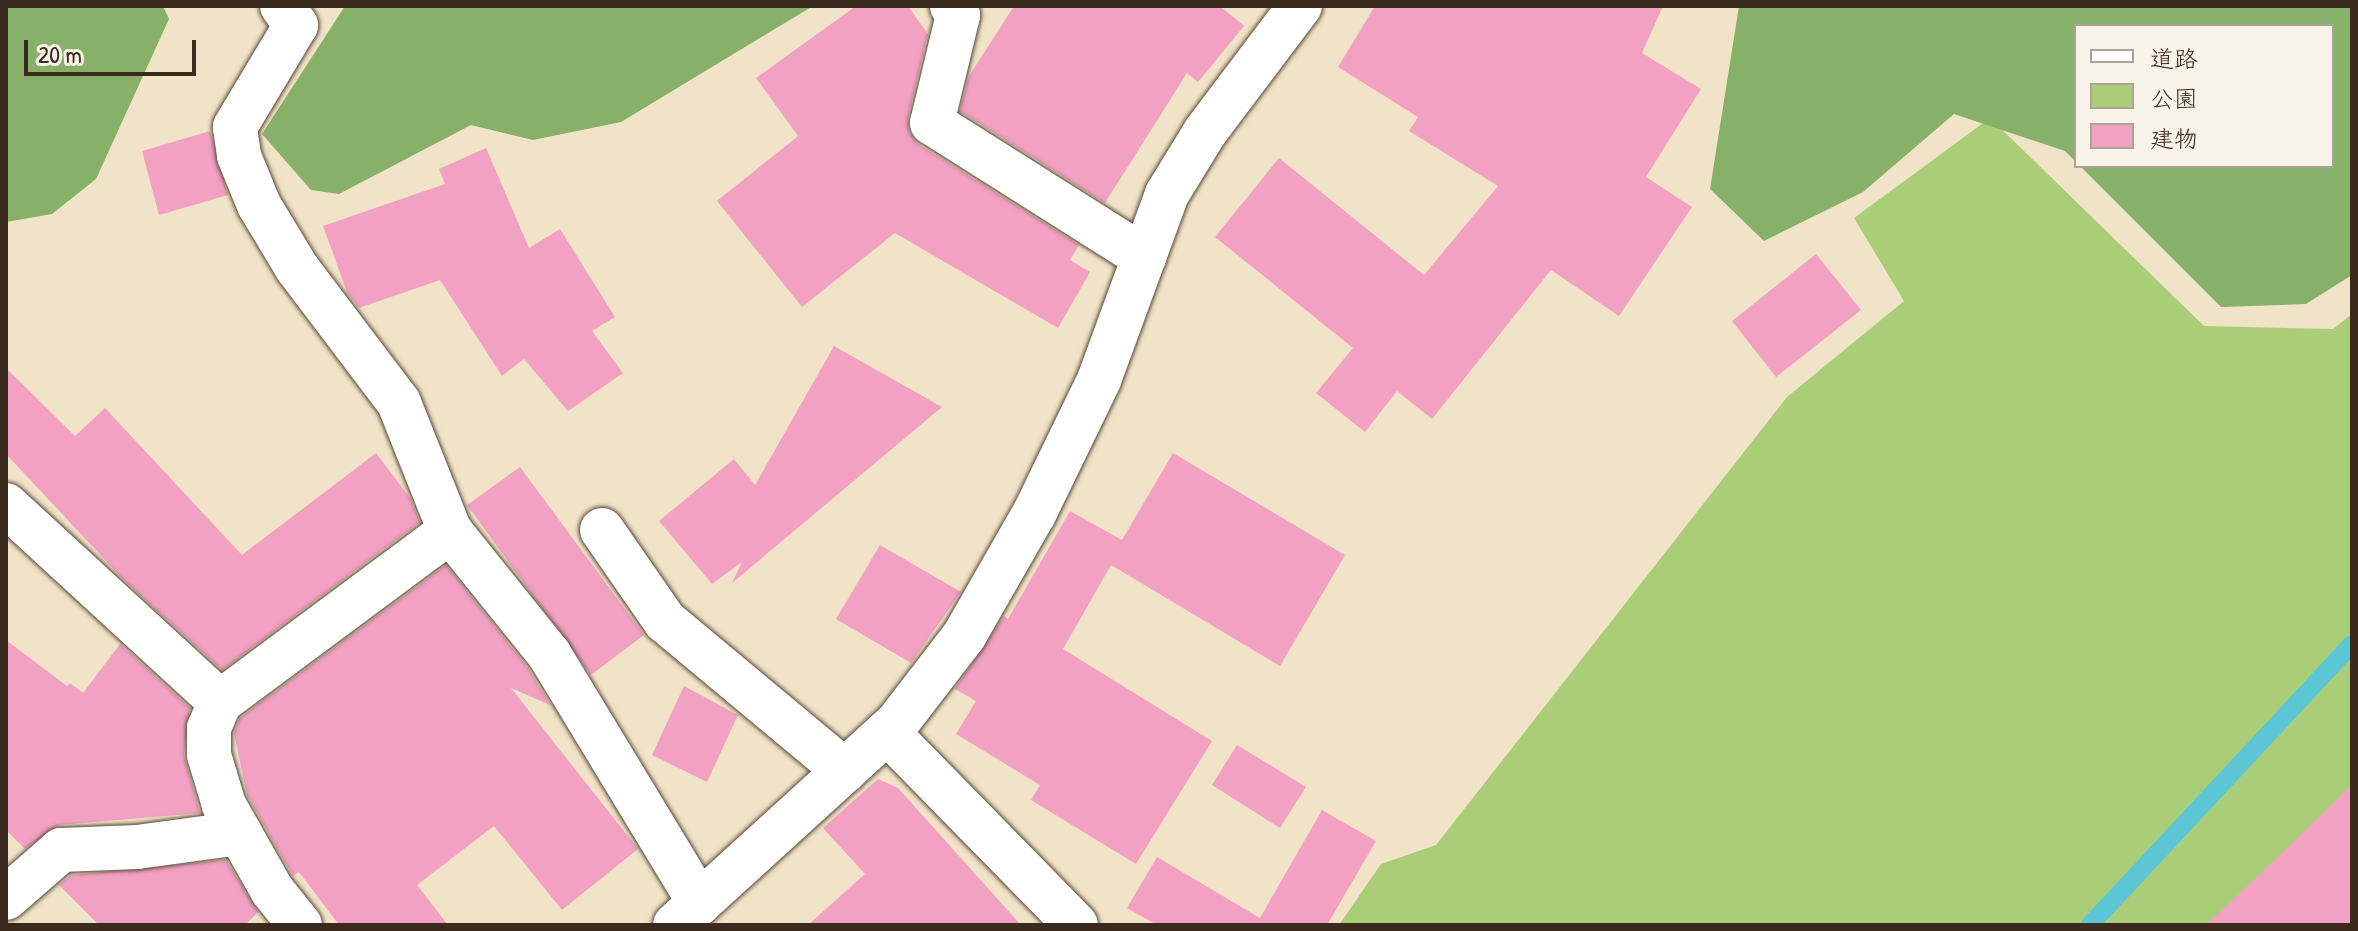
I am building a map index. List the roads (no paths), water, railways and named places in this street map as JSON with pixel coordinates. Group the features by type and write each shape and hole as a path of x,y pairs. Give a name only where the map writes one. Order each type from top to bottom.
{"street":[{"path":"282,6 296,25 235,127 239,156 259,205 297,268 399,403 450,531 549,654 687,914 887,732 964,636 1034,514 1099,380 1167,194 1205,132 1300,6"},
{"path":"952,6 958,15 932,123 1144,257"},
{"path":"6,505 220,702"},
{"path":"602,530 665,621 845,771"},
{"path":"300,925 272,890 224,805 209,755 209,728 220,702 450,531"},
{"path":"887,732 1076,925"},
{"path":"6,898 61,850 137,847 240,833"}],"waterway":[{"path":"2090,925 2352,644"}]}
